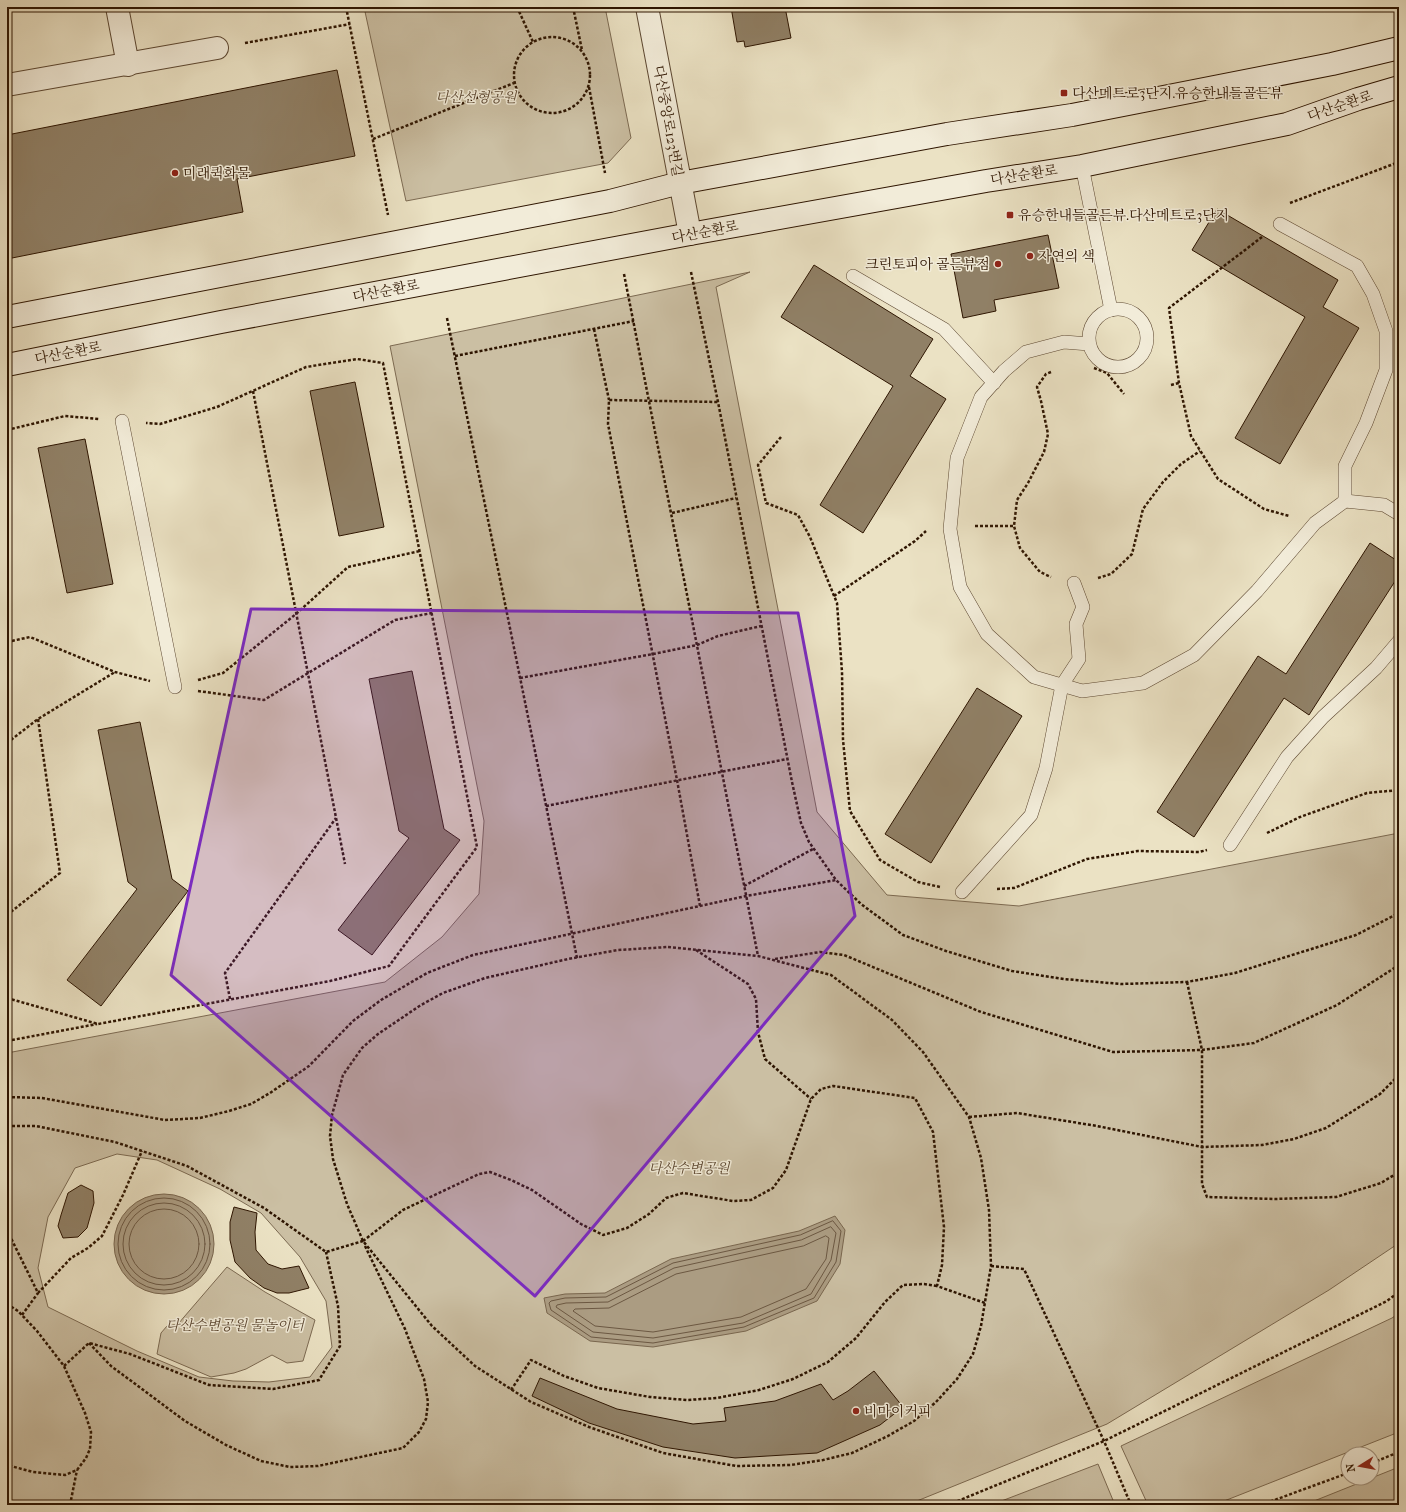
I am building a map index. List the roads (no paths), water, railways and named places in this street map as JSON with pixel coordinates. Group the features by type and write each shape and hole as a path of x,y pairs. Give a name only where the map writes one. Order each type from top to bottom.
{"street":[{"path":"117,7 128,65"},
{"name":"다산중앙로123번길","path":"647,7 690,234"},
{"path":"7,85 128,65 217,48"},
{"path":"7,317 610,201 680,183 940,135 1080,113 1332,64 1399,48"},
{"name":"다산순환로","path":"7,365 220,322 690,234 986,181 1082,166 1287,124 1358,99 1399,87"}],"lane":[{"path":"1082,166 1111,310"},
{"path":"1280,224 1357,266 1373,294 1386,331 1386,370 1366,423 1345,466 1345,501"},
{"path":"853,276 944,329 994,383"},
{"path":"1122,309 1132,312 1140,319 1146,328 1148,339 1146,350 1140,359 1131,365 1121,368 1110,367 1100,362 1093,354 1089,344 1089,333 1093,322 1101,315 1111,310 1122,309"},
{"path":"1089,344 1064,342 1026,352 1004,371 982,397 957,458 950,526 960,587 987,634 1034,677 1082,691 1143,683 1194,655 1257,591 1315,523 1345,501 1384,505 1399,514"},
{"path":"122,421 174,687"},
{"path":"962,892 1031,815 1046,768 1062,685 1078,659 1076,624 1083,607 1074,583"},
{"path":"1230,845 1286,757 1323,717 1376,668 1399,641"}],"water":[{"path":"164,1194 183,1198 199,1209 210,1225 214,1244 210,1263 199,1279 183,1290 164,1294 145,1290 129,1279 118,1263 114,1244 118,1225 129,1209 145,1198"},
{"path":"835,1216 845,1230 840,1264 817,1301 746,1331 653,1347 590,1341 547,1313 544,1298 565,1294 605,1293 671,1259 799,1231"}],"place":[{"name":"다산메트로3단지.유승한내들골든뷰","path":"1064,93"},
{"name":"미래퀵화물","path":"175,173"},
{"name":"유승한내들골든뷰.다산메트로3단지","path":"1010,215"},
{"name":"자연의 색","path":"1030,256"},
{"name":"크린토피아 골든뷰점","path":"998,264"},
{"name":"비마이커피","path":"856,1411"}],"park label":[{"name":"다산선형공원","path":"476,97"},
{"name":"다산수변공원","path":"689,1168"},
{"name":"다산수변공원 물놀이터","path":"235,1325"}]}
